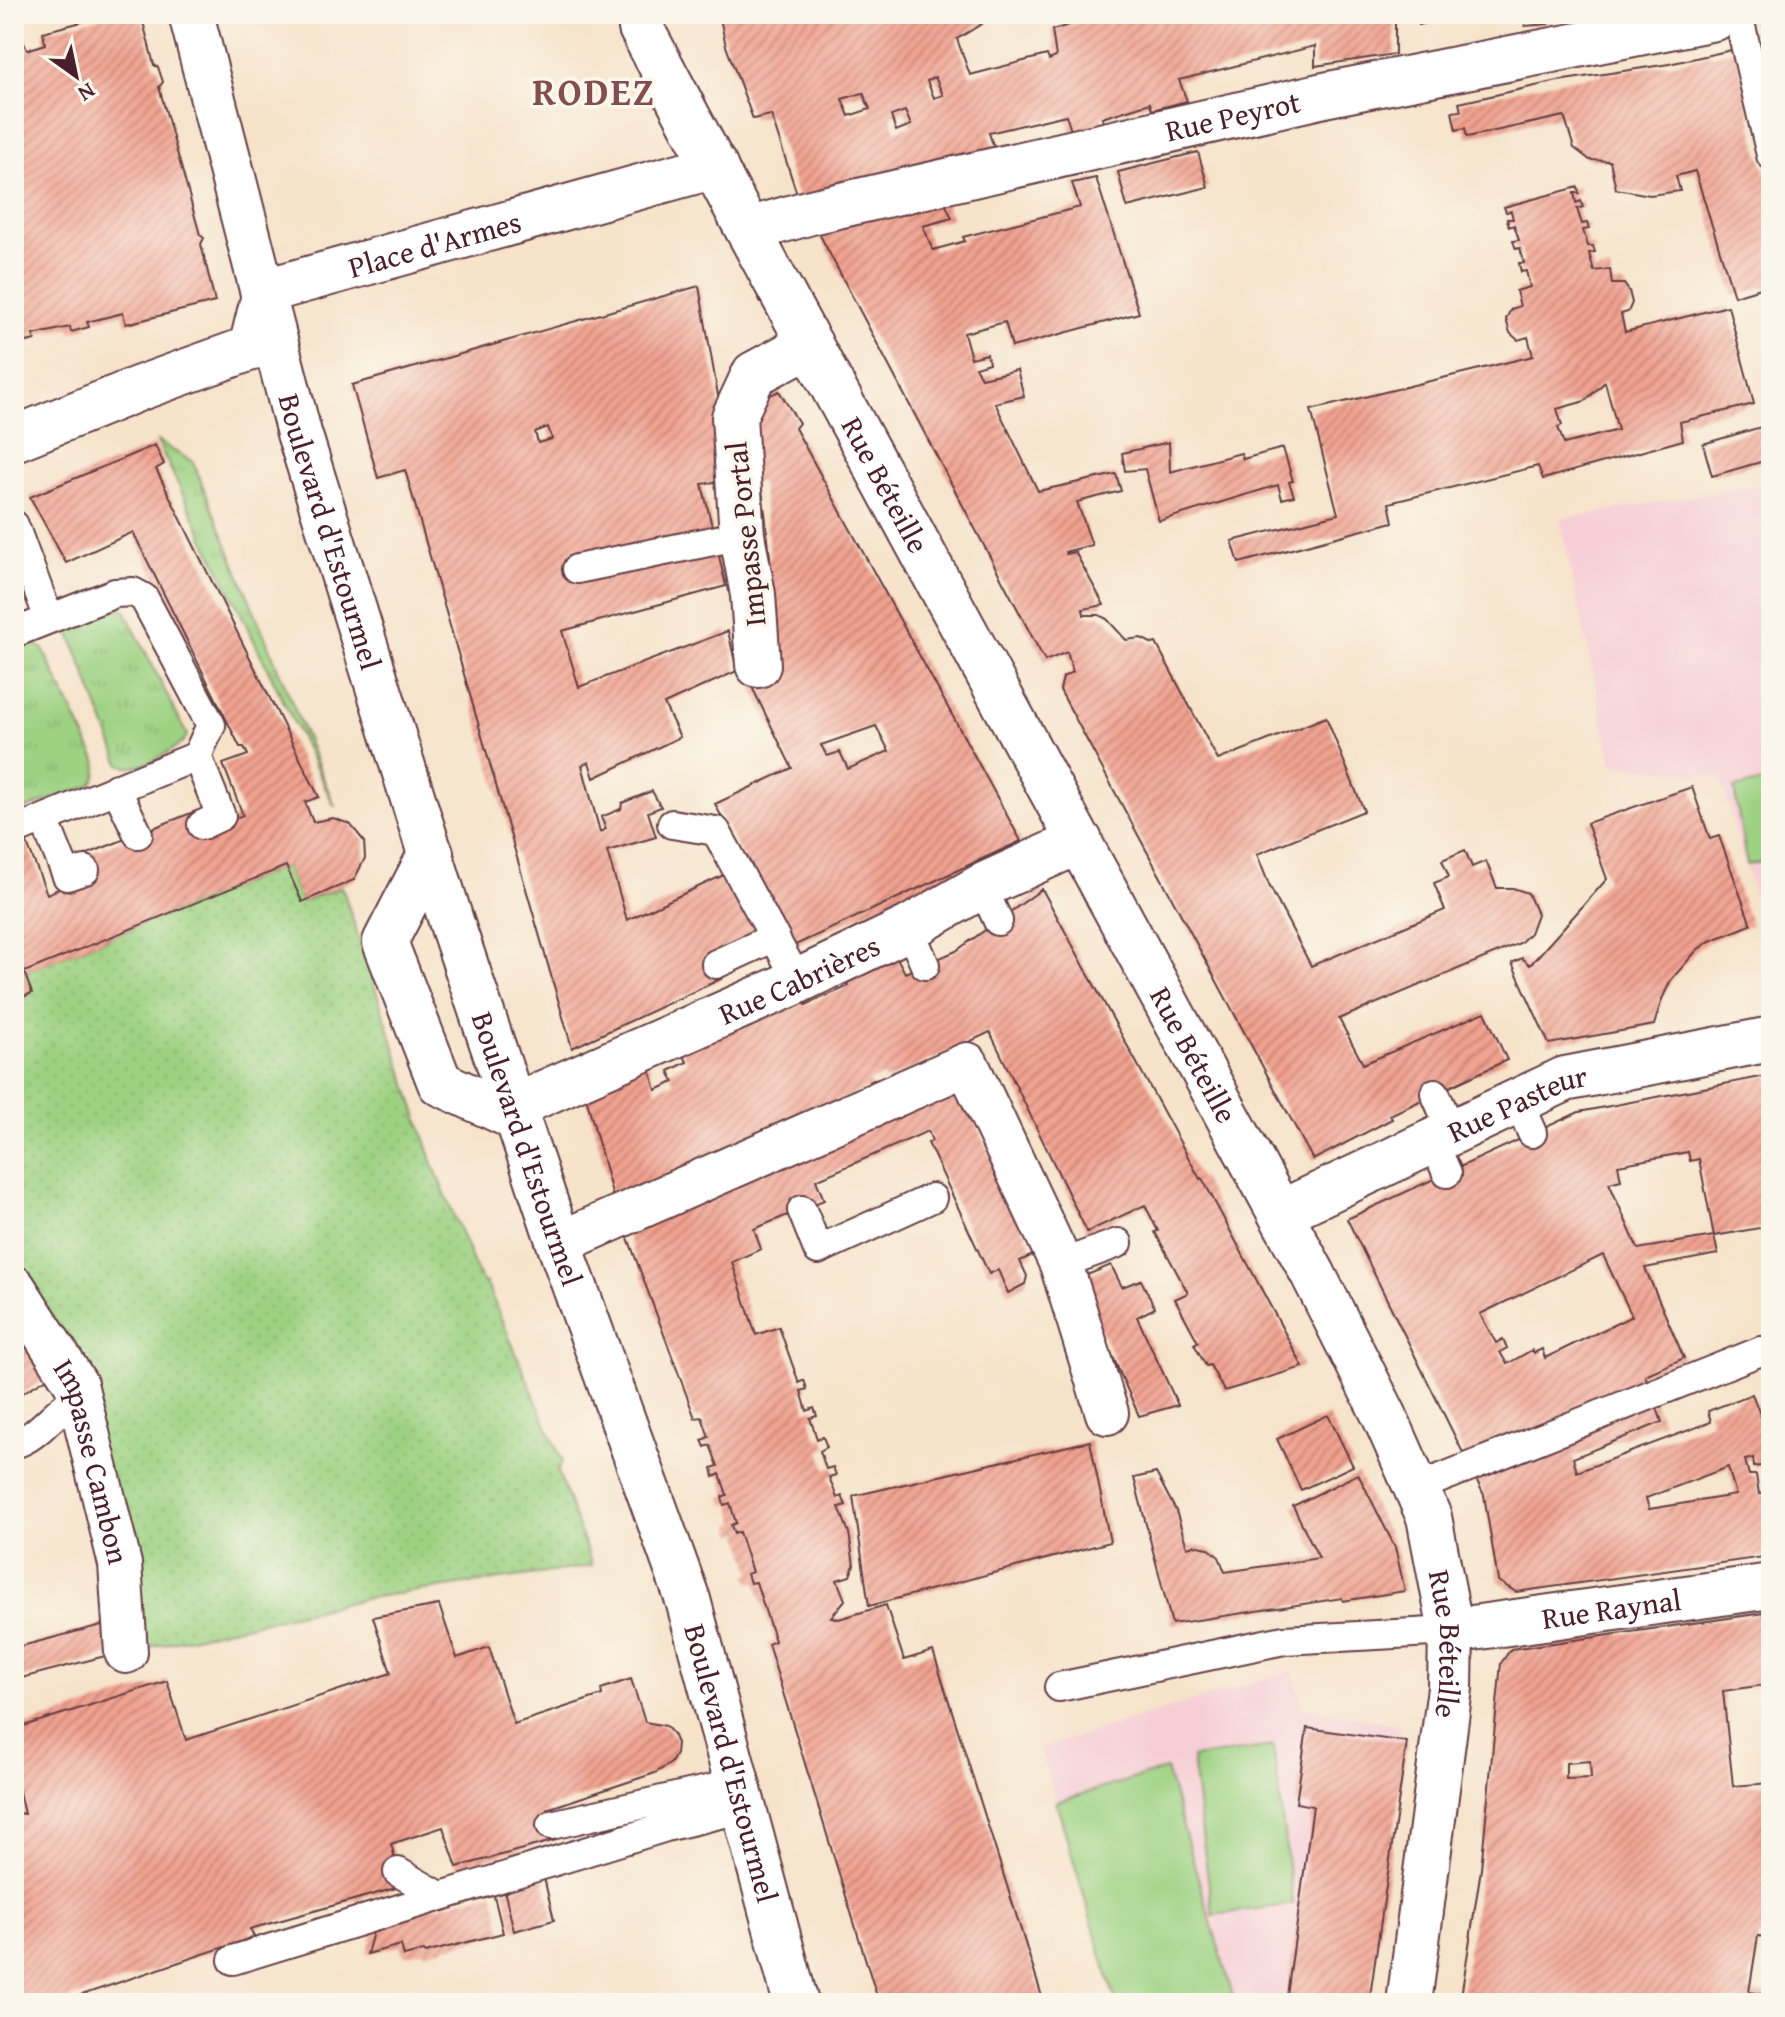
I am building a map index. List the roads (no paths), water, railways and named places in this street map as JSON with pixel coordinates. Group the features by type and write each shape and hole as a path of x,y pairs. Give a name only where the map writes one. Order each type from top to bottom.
{"main road":[{"path":"14,439 140,388 251,348 265,291 191,14"},
{"path":"640,14 641,28 715,166"},
{"name":"Rue Peyrot","path":"748,230 811,212 1324,95 1715,18 1720,14"},
{"name":"Place d'Armes","path":"265,291 715,166"},
{"name":"Rue Béteille","path":"715,166 1280,1213 1384,1415 1429,1517 1451,1631 1450,1688 1409,2003"},
{"name":"Boulevard d'Estourmel","path":"265,291 299,433 452,924 559,1243 688,1600 796,2003"},
{"name":"Impasse Portal","path":"758,665 753,595 742,535 734,417 754,374 810,344"},
{"name":"Rue Cabrières","path":"516,1112 798,981 917,946 990,904 1080,841"},
{"path":"431,853 385,942 440,1083 516,1112"},
{"name":"Rue Pasteur","path":"1280,1213 1525,1117 1565,1079 1771,1039"},
{"name":"Rue Raynal","path":"1451,1631 1771,1586"}],"street":[{"path":"559,1243 776,1154 966,1054 1061,1264 1107,1413"},
{"name":"Impasse Cambon","path":"14,1287 76,1384 120,1564 126,1652"}],"lane":[{"path":"1738,14 1771,155"},
{"path":"14,525 49,619"},
{"path":"577,569 742,535"},
{"path":"14,633 115,593 133,592 144,598 211,725 197,756 14,831"},
{"path":"197,756 221,816 202,825"},
{"path":"116,788 138,834"},
{"path":"44,819 67,876 85,870"},
{"path":"672,824 716,831 798,981"},
{"path":"716,964 775,937"},
{"path":"1435,1093 1444,1149"},
{"path":"802,1210 818,1250 932,1198"},
{"path":"1061,1264 1118,1243"},
{"path":"1416,1488 1761,1351"},
{"path":"14,1444 28,1440 67,1403 79,1398"},
{"path":"1059,1687 1284,1640 1451,1631"},
{"path":"551,1825 741,1796"},
{"path":"233,1960 666,1827 741,1796"},
{"path":"398,1872 438,1895"}],"district":[{"name":"RODEZ","path":"594,91"}]}
